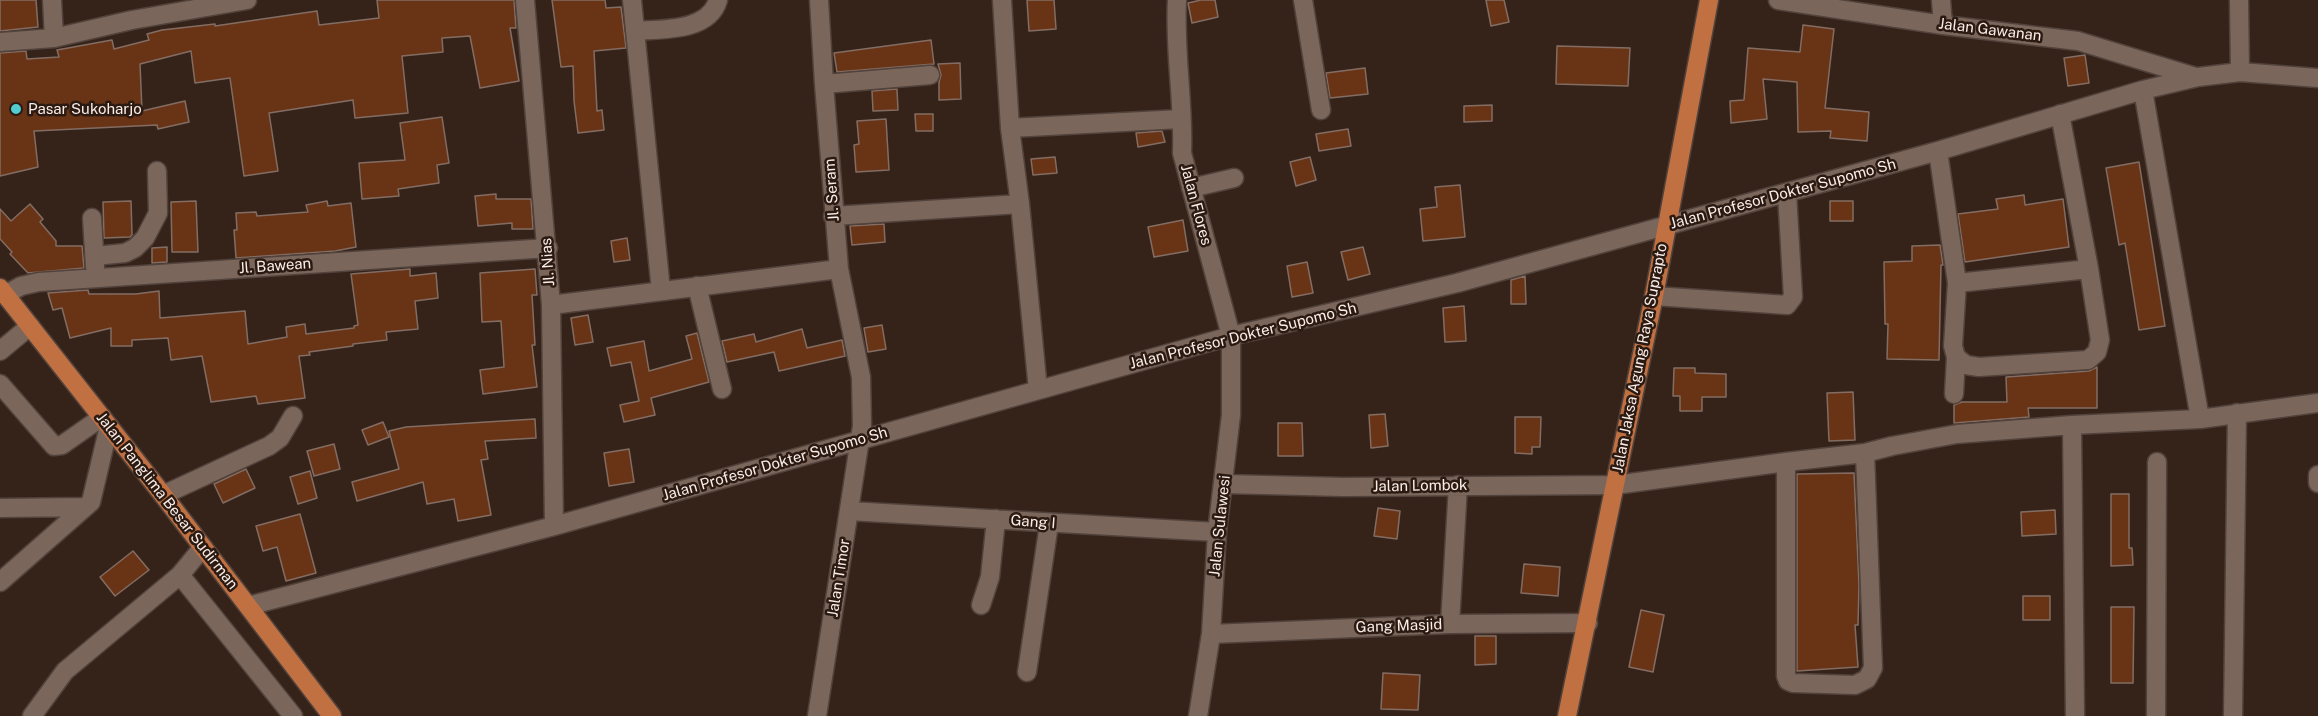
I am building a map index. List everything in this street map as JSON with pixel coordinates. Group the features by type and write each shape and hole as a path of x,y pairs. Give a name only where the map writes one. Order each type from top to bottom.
{"main road":[{"name":"Jalan Jaksa Agung Raya Suprapto","path":"1567,716 1654,296 1709,0"},
{"name":"Jalan Panglima Besar Sudirman","path":"3,292 163,495 332,716"}],"street":[{"path":"52,0 54,39"},
{"path":"0,42 54,39 132,20 247,0"},
{"name":"Jl. Nias","path":"525,0 548,249 551,304 554,526"},
{"path":"632,0 661,291"},
{"path":"635,31 693,24 707,16 717,5 718,0"},
{"name":"Jl. Seram","path":"819,0 833,216 839,269 861,384 860,440"},
{"path":"1002,0 1010,128 1020,204 1038,390"},
{"name":"Jalan Flores","path":"1177,0 1176,50 1182,153 1232,336"},
{"path":"1303,0 1321,110"},
{"name":"Jalan Gawanan","path":"1778,0 1944,25 2078,41 2198,77"},
{"path":"1941,0 1944,25"},
{"path":"2239,0 2240,72"},
{"name":"Jalan Profesor Dokter Supomo Sh","path":"248,606 554,526 1232,336 1457,283 1938,152 2143,90 2198,77 2240,72 2318,78"},
{"path":"824,84 930,75"},
{"path":"2143,90 2200,419"},
{"path":"1956,357 1966,365 1979,367 2088,360 2097,352 2100,340 2089,269 2060,114"},
{"path":"1010,128 1181,119"},
{"path":"1938,152 1957,283 1953,346 1956,357 1954,394"},
{"path":"94,256 125,254 135,249 145,238 158,213 157,171"},
{"path":"1191,188 1234,178"},
{"path":"1654,296 1787,305 1793,297 1787,193"},
{"path":"833,216 1020,204"},
{"path":"92,218 96,278"},
{"name":"Jl. Bawean","path":"3,292 39,282 548,249"},
{"path":"551,304 839,269"},
{"path":"1957,283 2089,269"},
{"path":"697,286 722,389"},
{"path":"0,351 30,327"},
{"name":"Jalan Sulawesi","path":"1198,716 1211,634 1217,532 1231,415 1232,336"},
{"path":"0,384 54,446 62,445 106,422"},
{"name":"Jalan Lombok","path":"1224,484 1343,487 1615,485 1865,453 1957,434 2072,425 2200,419 2318,403"},
{"path":"2233,716 2237,413"},
{"path":"163,495 268,447 280,438 293,416"},
{"path":"0,582 88,504 106,422"},
{"path":"2072,425 2075,716"},
{"name":"Jalan Timor","path":"817,716 860,440"},
{"path":"1786,462 1786,676 1793,683 1855,685 1867,679 1873,668 1865,453"},
{"path":"2156,716 2157,462"},
{"path":"2318,475 2318,483"},
{"path":"1450,624 1458,485"},
{"path":"0,508 88,504"},
{"name":"Gang I","path":"849,511 1217,532"},
{"path":"981,605 990,577 996,519"},
{"path":"1027,672 1049,524"},
{"path":"32,716 65,671 180,575 203,547"},
{"path":"180,575 293,716"},
{"name":"Gang Masjid","path":"1211,634 1450,624 1588,623"}],"building":[{"path":"0,0 36,0 38,27 0,31"},
{"path":"377,0 514,0 516,28 510,28 519,81 480,88 470,36 442,38 443,52 402,56 408,113 355,118 353,100 269,113 278,171 244,176 230,78 195,83 191,51 140,64 142,111 185,101 189,122 158,129 157,125 34,131 38,167 0,176 0,53 26,51 27,59 59,57 57,50 112,40 114,49 149,40 147,34 162,30 215,24 215,26 317,11 319,25 379,18"},
{"path":"552,0 605,0 606,8 621,7 626,48 594,51 597,111 602,110 604,130 578,133 573,66 561,67"},
{"path":"1027,0 1054,0 1056,29 1029,31"},
{"path":"1215,0 1218,17 1192,23 1188,3"},
{"path":"1486,0 1504,0 1509,22 1491,26"},
{"path":"1803,25 1834,29 1825,108 1869,112 1867,141 1830,138 1831,131 1798,132 1797,82 1763,79 1767,119 1731,123 1730,101 1744,100 1748,48 1800,52"},
{"path":"931,40 934,64 837,72 834,53"},
{"path":"1557,46 1630,48 1628,86 1556,84"},
{"path":"2085,55 2089,83 2068,86 2064,58"},
{"path":"960,63 961,99 939,100 941,75 938,64"},
{"path":"1365,68 1368,94 1330,98 1326,73"},
{"path":"897,89 898,110 873,111 872,91"},
{"path":"1492,105 1492,121 1464,122 1464,106"},
{"path":"915,114 933,114 933,131 916,131"},
{"path":"442,117 449,163 437,165 439,183 398,189 399,196 362,199 359,163 405,160 400,123"},
{"path":"886,119 889,170 856,172 854,145 859,144 857,121"},
{"path":"1348,129 1351,146 1319,151 1316,134"},
{"path":"1162,131 1165,142 1138,147 1136,133"},
{"path":"1055,157 1057,173 1033,175 1031,159"},
{"path":"1310,157 1316,180 1296,186 1290,162"},
{"path":"2139,162 2165,326 2139,330 2125,243 2119,245 2106,168"},
{"path":"1460,185 1465,237 1423,241 1420,209 1437,207 1435,187"},
{"path":"496,194 496,199 531,199 533,229 512,229 512,223 478,226 475,196"},
{"path":"2024,195 2025,205 2063,199 2069,247 1965,262 1958,214 1998,209 1996,199"},
{"path":"131,201 132,235 104,238 103,202"},
{"path":"196,201 198,252 172,252 171,202"},
{"path":"327,201 328,206 351,203 356,247 335,251 236,258 234,230 237,230 236,213 256,212 257,216 308,212 306,205"},
{"path":"1830,201 1853,201 1853,221 1830,221"},
{"path":"30,204 43,219 40,222 56,241 56,246 82,246 84,268 28,273 10,254 12,252 0,239 0,209 11,221"},
{"path":"1183,220 1188,251 1154,257 1148,227"},
{"path":"884,224 885,242 852,245 850,226"},
{"path":"627,238 630,260 614,262 611,241"},
{"path":"1940,245 1943,265 1941,265 1939,360 1887,359 1888,324 1885,324 1884,262 1912,261 1912,246"},
{"path":"167,247 167,262 152,263 152,248"},
{"path":"1363,247 1370,274 1348,280 1341,252"},
{"path":"1307,262 1313,293 1292,297 1287,266"},
{"path":"410,269 410,276 436,273 438,298 415,301 418,329 386,332 387,340 309,352 310,355 299,356 305,398 258,404 256,396 211,402 202,356 171,360 168,338 132,340 132,346 111,346 111,328 70,338 62,308 53,310 48,293 88,290 89,294 136,294 159,291 160,318 245,311 248,344 287,337 286,327 305,324 306,334 354,328 358,325 351,274"},
{"path":"535,269 537,295 532,295 535,345 532,345 537,387 483,394 480,370 504,367 501,321 482,322 480,273"},
{"path":"1525,276 1526,304 1511,304 1511,280"},
{"path":"1464,306 1466,341 1445,342 1443,308"},
{"path":"588,315 593,342 575,345 571,318"},
{"path":"882,325 886,349 868,352 864,328"},
{"path":"802,329 807,348 842,340 845,356 779,371 774,352 727,362 722,341 754,334 756,342"},
{"path":"697,333 709,382 651,398 655,415 624,422 620,405 639,401 631,362 611,366 607,348 644,341 649,371 692,359 686,336"},
{"path":"2097,367 2097,408 2028,408 2029,417 1954,423 1954,405 1962,402 2007,402 2006,377 2089,371"},
{"path":"1674,368 1695,368 1695,373 1726,374 1726,397 1702,397 1702,411 1680,411 1680,396 1673,396"},
{"path":"1853,392 1855,440 1829,441 1827,393"},
{"path":"1385,414 1388,446 1371,448 1369,415"},
{"path":"1515,417 1541,417 1540,447 1532,447 1532,454 1515,453"},
{"path":"535,419 536,438 485,441 488,459 481,460 491,515 458,521 454,499 427,504 423,482 357,501 352,482 399,469 389,431 406,427"},
{"path":"383,422 389,437 368,445 362,430"},
{"path":"1278,423 1302,423 1303,456 1278,456"},
{"path":"334,444 340,469 314,476 307,451"},
{"path":"629,449 634,482 609,486 604,453"},
{"path":"246,469 255,488 223,503 214,484"},
{"path":"310,471 317,498 298,504 290,477"},
{"path":"1854,473 1859,585 1858,625 1855,625 1858,667 1797,671 1797,474"},
{"path":"2111,494 2129,494 2129,548 2132,548 2133,565 2111,566"},
{"path":"1378,508 1400,511 1397,539 1374,536"},
{"path":"2055,510 2056,534 2022,536 2021,512"},
{"path":"300,514 316,573 286,581 277,547 263,551 256,526"},
{"path":"133,551 149,570 115,596 100,577"},
{"path":"1524,564 1560,567 1558,596 1521,593"},
{"path":"2023,596 2050,596 2050,620 2023,620"},
{"path":"2111,607 2134,607 2133,683 2111,683"},
{"path":"1641,610 1664,615 1653,672 1629,667"},
{"path":"1475,636 1496,636 1496,664 1475,665"},
{"path":"1383,673 1420,675 1418,710 1381,709"}],"place":[{"name":"Pasar Sukoharjo","path":"16,109"}]}
